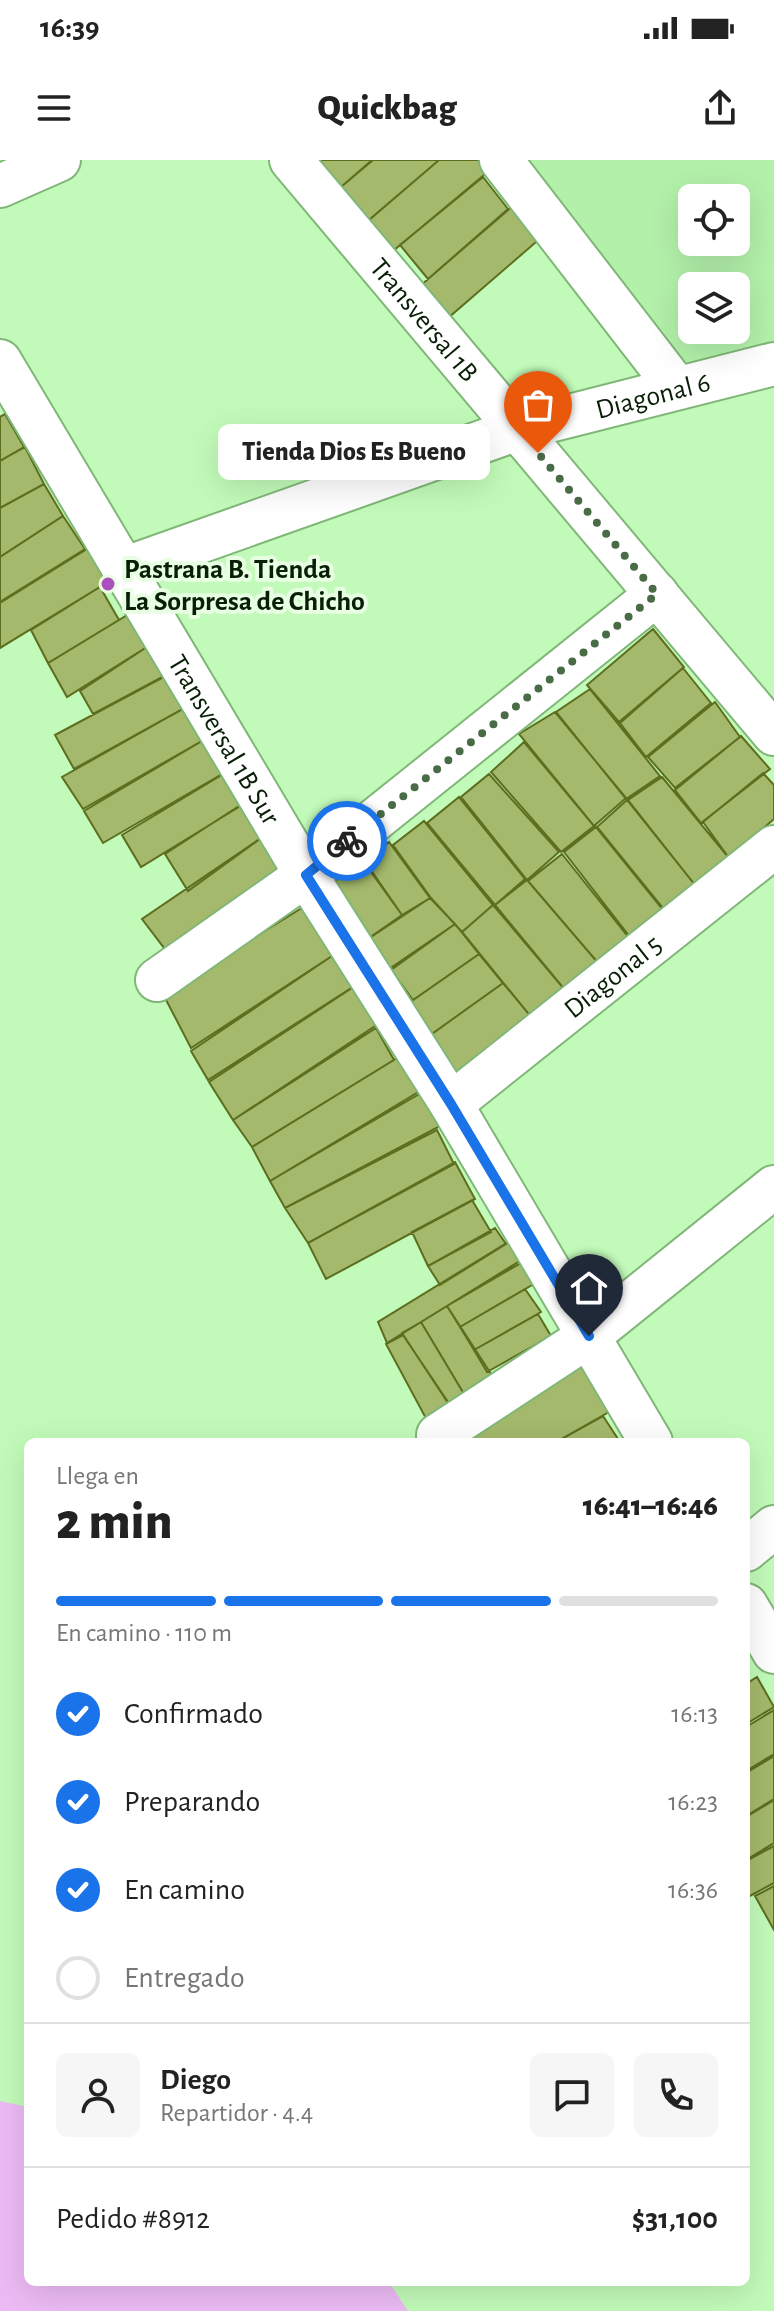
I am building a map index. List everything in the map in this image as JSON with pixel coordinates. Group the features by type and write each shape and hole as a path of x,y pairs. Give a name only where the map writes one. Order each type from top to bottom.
{"street":[{"path":"0,186 59,160"},
{"name":"Transversal 1B","path":"291,160 774,734"},
{"path":"501,160 677,388"},
{"name":"Transversal 1B Sur","path":"0,361 306,875 451,1104 649,1438"},
{"name":"Diagonal 6","path":"123,569 518,429 774,364"},
{"path":"157,980 306,875 657,594"},
{"name":"Diagonal 5","path":"451,1104 774,847"},
{"path":"441,1438 589,1336 774,1187"},
{"path":"750,1547 774,1527"},
{"path":"750,1612 774,1652"}],"shaded area":[{"path":"501,160 774,160 774,364 677,388"},
{"path":"0,2101 24,2106 24,2286 392,2286 408,2311 0,2311"}],"building":[{"path":"319,160 372,160 341,187"},
{"path":"373,160 439,160 369,220 341,187"},
{"path":"439,160 482,160 490,170 393,251 369,220"},
{"path":"483,177 508,209 428,279 400,245"},
{"path":"515,204 543,236 448,318 420,286"},
{"path":"5,414 24,447 0,461 0,417"},
{"path":"25,447 44,484 0,508 0,461"},
{"path":"44,484 63,516 0,557 0,508"},
{"path":"63,516 85,549 0,602 0,557"},
{"path":"87,549 108,582 0,648 0,603"},
{"path":"100,587 119,620 48,663 31,630"},
{"path":"134,611 150,645 67,697 48,663"},
{"path":"653,629 684,667 619,722 587,685"},
{"path":"150,645 168,674 93,714 80,691"},
{"path":"683,668 711,703 646,757 620,723"},
{"path":"171,673 190,705 74,769 55,735"},
{"path":"590,689 660,776 626,799 556,712"},
{"path":"715,702 740,737 675,788 648,757"},
{"path":"188,706 207,738 83,809 62,777"},
{"path":"555,712 626,798 594,826 519,734"},
{"path":"741,736 770,769 701,823 675,790"},
{"path":"207,738 229,770 103,843 84,811"},
{"path":"524,742 594,826 561,852 491,772"},
{"path":"230,770 247,802 141,867 122,835"},
{"path":"763,773 774,785 774,819 729,858 703,822"},
{"path":"489,774 559,852 527,880 461,797"},
{"path":"662,777 729,858 695,885 628,800"},
{"path":"459,797 525,879 495,905 427,823"},
{"path":"627,800 695,885 666,912 597,827"},
{"path":"242,804 264,836 188,891 165,854"},
{"path":"424,821 493,905 462,932 431,898 393,845"},
{"path":"596,827 664,911 630,937 564,852"},
{"path":"264,836 288,873 171,957 142,919"},
{"path":"389,842 430,898 402,915 364,860"},
{"path":"562,854 629,938 599,964 528,881"},
{"path":"363,861 402,915 369,938 334,882"},
{"path":"527,880 599,964 565,990 495,905"},
{"path":"430,898 455,924 389,969 368,939"},
{"path":"493,905 565,990 532,1018 462,932"},
{"path":"305,906 335,954 191,1048 163,994"},
{"path":"455,924 479,954 413,1000 391,970"},
{"path":"335,954 359,983 208,1080 191,1051"},
{"path":"479,954 503,983 429,1036 409,1003"},
{"path":"503,983 532,1018 457,1077 429,1036"},
{"path":"358,984 381,1022 233,1120 209,1082"},
{"path":"376,1028 394,1060 252,1147 233,1120"},
{"path":"397,1058 420,1091 270,1181 252,1147"},
{"path":"421,1093 444,1124 285,1208 270,1181"},
{"path":"437,1130 454,1164 308,1243 285,1208"},
{"path":"455,1162 475,1199 326,1279 308,1243"},
{"path":"472,1200 491,1232 428,1266 412,1232"},
{"path":"495,1228 506,1244 440,1285 428,1266"},
{"path":"513,1239 523,1259 387,1343 378,1322"},
{"path":"526,1260 539,1281 460,1327 447,1306"},
{"path":"525,1289 541,1312 474,1350 460,1327"},
{"path":"447,1306 495,1380 464,1394 421,1322"},
{"path":"538,1314 551,1336 487,1372 474,1350"},
{"path":"421,1322 464,1394 448,1403 402,1333"},
{"path":"403,1335 454,1411 429,1424 386,1344"},
{"path":"583,1362 616,1408 563,1438 472,1436"},
{"path":"603,1416 617,1438 563,1438"},
{"path":"757,1677 774,1707 750,1722 750,1681"},
{"path":"774,1710 774,1754 750,1769 750,1725"},
{"path":"774,1756 774,1799 750,1814 750,1771"},
{"path":"774,1800 774,1843 750,1858 750,1815"},
{"path":"774,1846 774,1883 750,1896 750,1859"},
{"path":"774,1886 774,1930 755,1896"}],"way so far":[{"path":"347,841 657,594 538,453"}],"place":[{"name":"Tienda Dios Es Bueno","path":"538,453"},
{"name":"Pastrana B. Tienda La Sorpresa de Chicho","path":"108,584"}],"route":[{"path":"347,841 306,875 451,1104 589,1336"}]}
